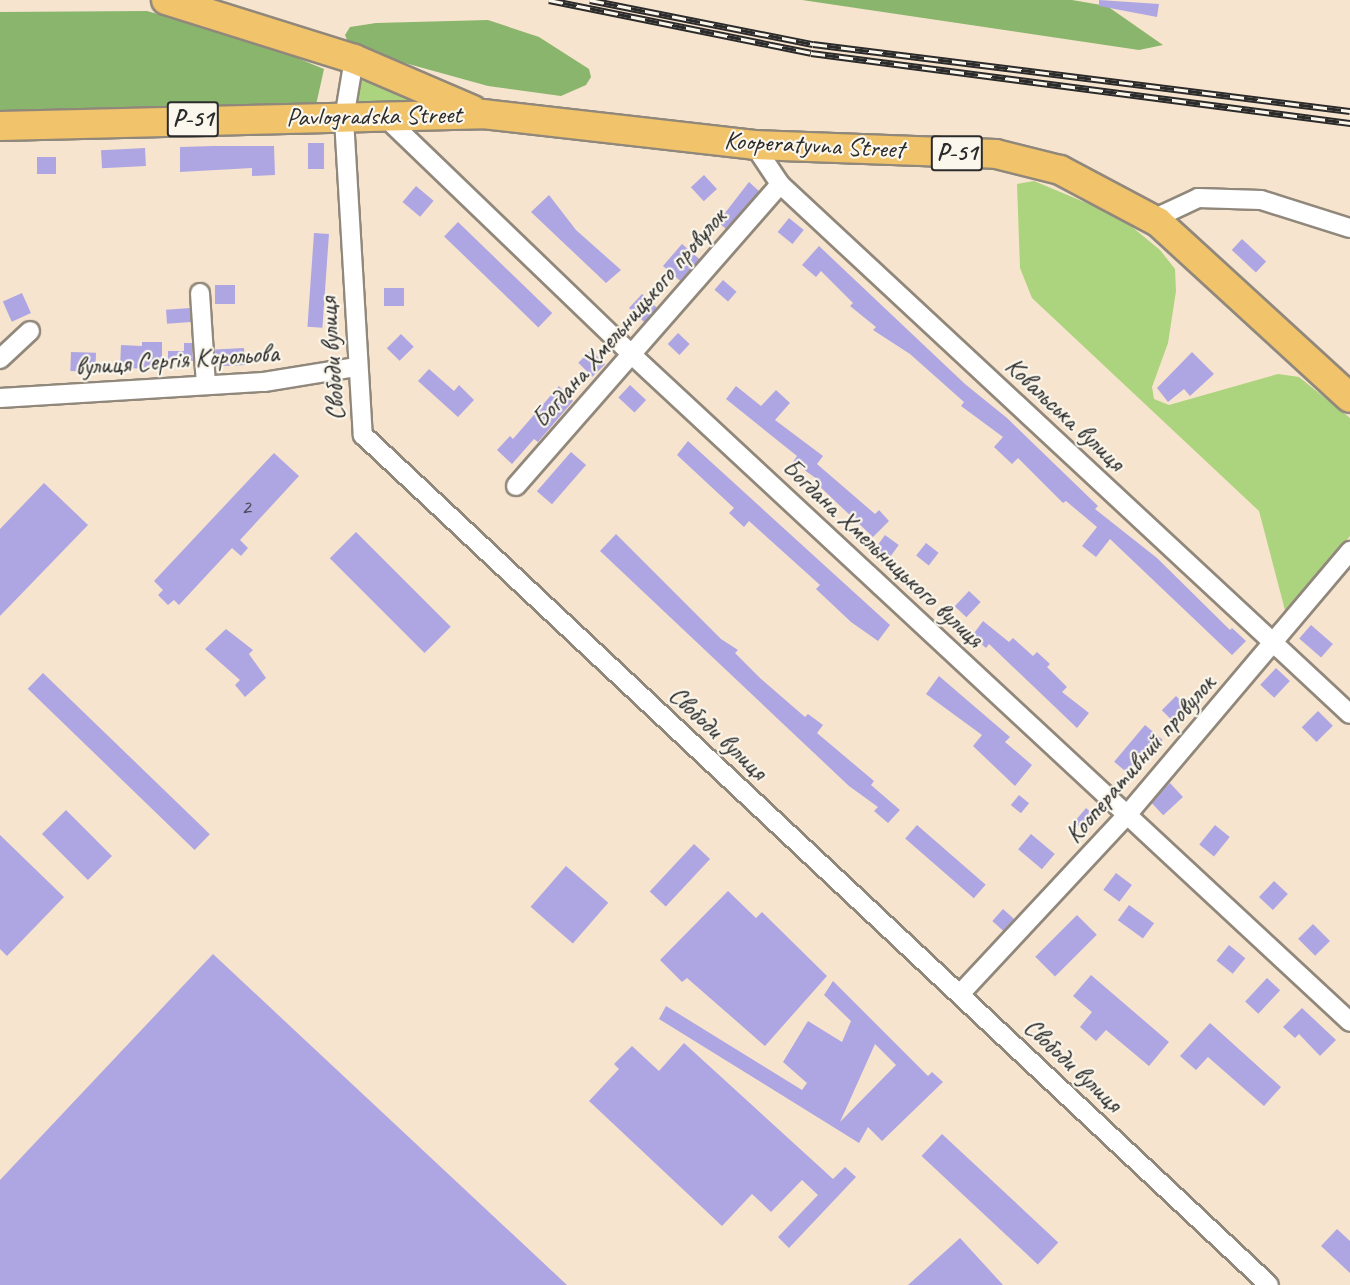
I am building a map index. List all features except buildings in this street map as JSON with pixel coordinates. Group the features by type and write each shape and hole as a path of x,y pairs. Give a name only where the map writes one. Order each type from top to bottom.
{"main road":[{"name":"Pavlogradska Street","path":"166,0 354,59 483,114"},
{"name":"Pavlogradska Street","path":"0,126 220,118 344,119 483,114"},
{"name":"Kooperatyvna Street","path":"483,114 754,144 996,154 1060,170 1158,222 1350,398"}],"street":[{"name":"Свободи вулиця","path":"354,59 344,119 357,367 363,435 1269,1285"},
{"name":"Богдана Хмельницького вулиця","path":"385,117 631,354 1350,1022"},
{"name":"Ковальська вулиця","path":"754,144 780,184 1350,714"},
{"name":"Богдана Хмельницького провулок","path":"516,486 780,184"},
{"path":"1158,222 1164,214 1198,198 1261,200 1350,228"},
{"path":"200,293 206,385"},
{"path":"0,359 30,331"},
{"name":"вулиця Сергія Корольова","path":"0,398 264,382 357,367"},
{"name":"Кооперативний провулок","path":"960,994 1127,815 1275,643 1350,551"}],"green space":[{"path":"802,0 1072,0 1107,6 1163,45 1139,50"},
{"path":"147,11 263,44 324,69 316,105 0,115 0,12"},
{"path":"488,20 539,37 589,69 591,77 586,85 561,96 488,86 394,60 349,44 345,35 350,27 376,23"},
{"path":"360,81 372,82 435,101 356,107"},
{"path":"1034,181 1120,217 1160,250 1175,269 1176,291 1168,343 1152,387 1154,399 1169,405 1278,374 1299,377 1350,418 1350,536 1286,614 1259,511 1032,298 1020,268 1017,184"}],"railway":[{"path":"549,0 811,53 1350,123"},
{"path":"590,0 813,44 1350,111"}]}
